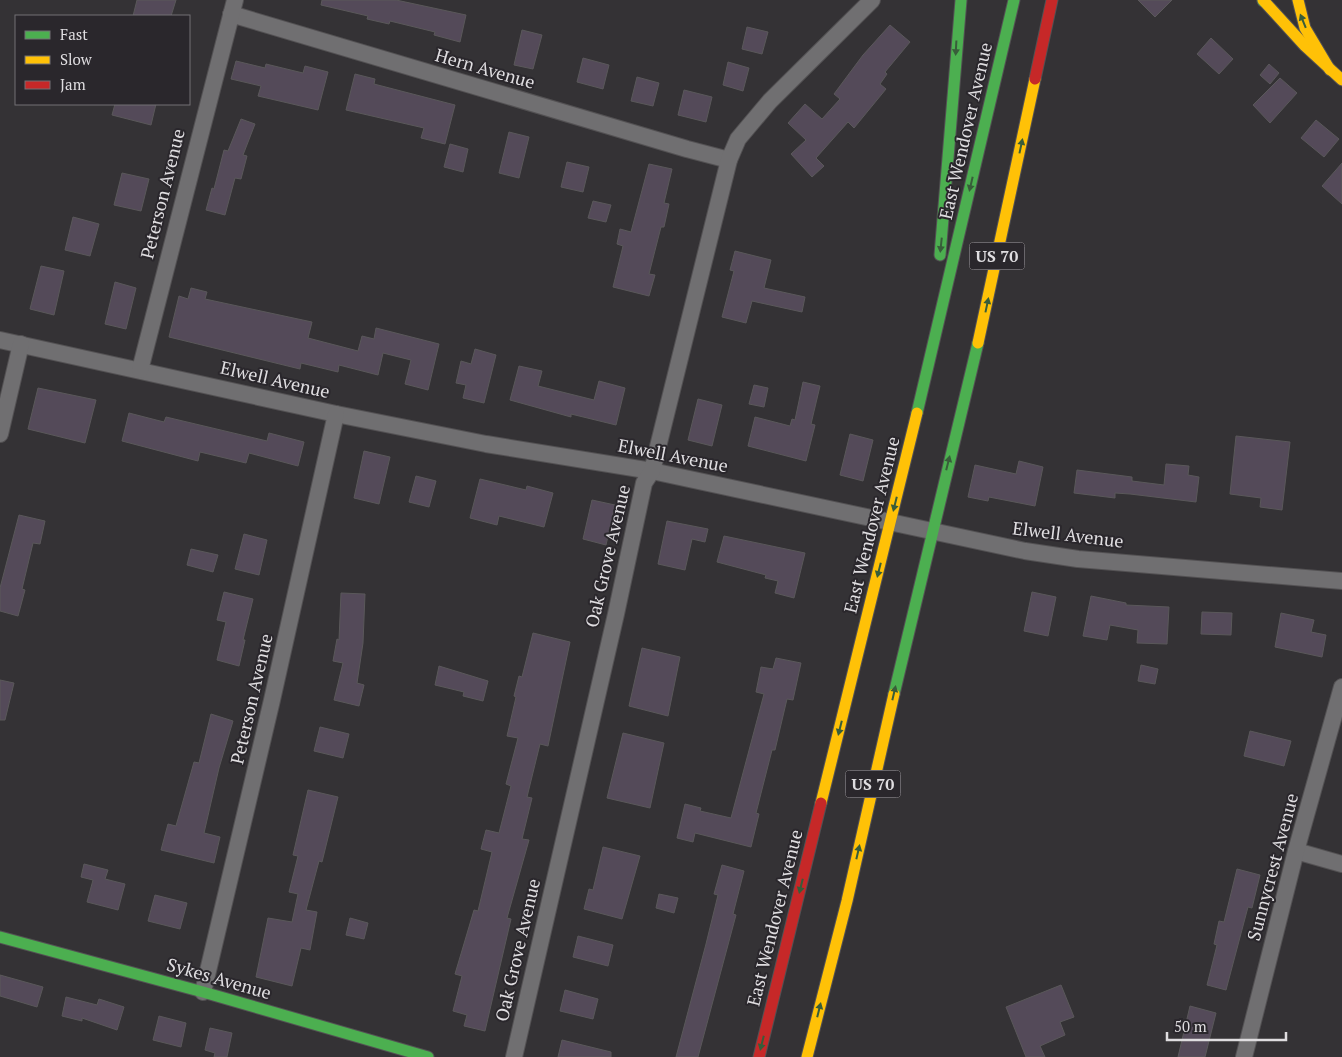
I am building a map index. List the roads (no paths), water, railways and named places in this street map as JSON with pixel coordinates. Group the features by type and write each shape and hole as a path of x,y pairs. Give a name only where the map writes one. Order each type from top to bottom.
{"main road":[{"path":"927,372 950,166 961,0"},
{"name":"East Wendover Avenue","path":"759,1057 927,372 1014,0"},
{"name":"US 70","path":"807,1057 847,901 931,532 985,313 1052,0"},
{"path":"1263,0 1305,46 1342,80"},
{"path":"1298,0 1298,9 1308,34 1330,70"},
{"name":"Sykes Avenue","path":"0,937 203,992 428,1057"}],"street":[{"name":"Oak Grove Avenue","path":"514,1057 614,624 644,483 652,471 729,160 738,139 770,101 872,0"},
{"name":"Hern Avenue","path":"233,7 678,147 729,160"},
{"name":"Peterson Avenue","path":"140,370 233,7"},
{"name":"Elwell Avenue","path":"0,340 336,414 486,444 652,471 931,532 1078,559 1342,581"},
{"path":"0,434 21,344"},
{"name":"Peterson Avenue","path":"203,992 272,700 336,414"},
{"name":"Sunnycrest Avenue","path":"1244,1057 1296,851 1342,687"},
{"path":"1296,851 1342,864"}]}
